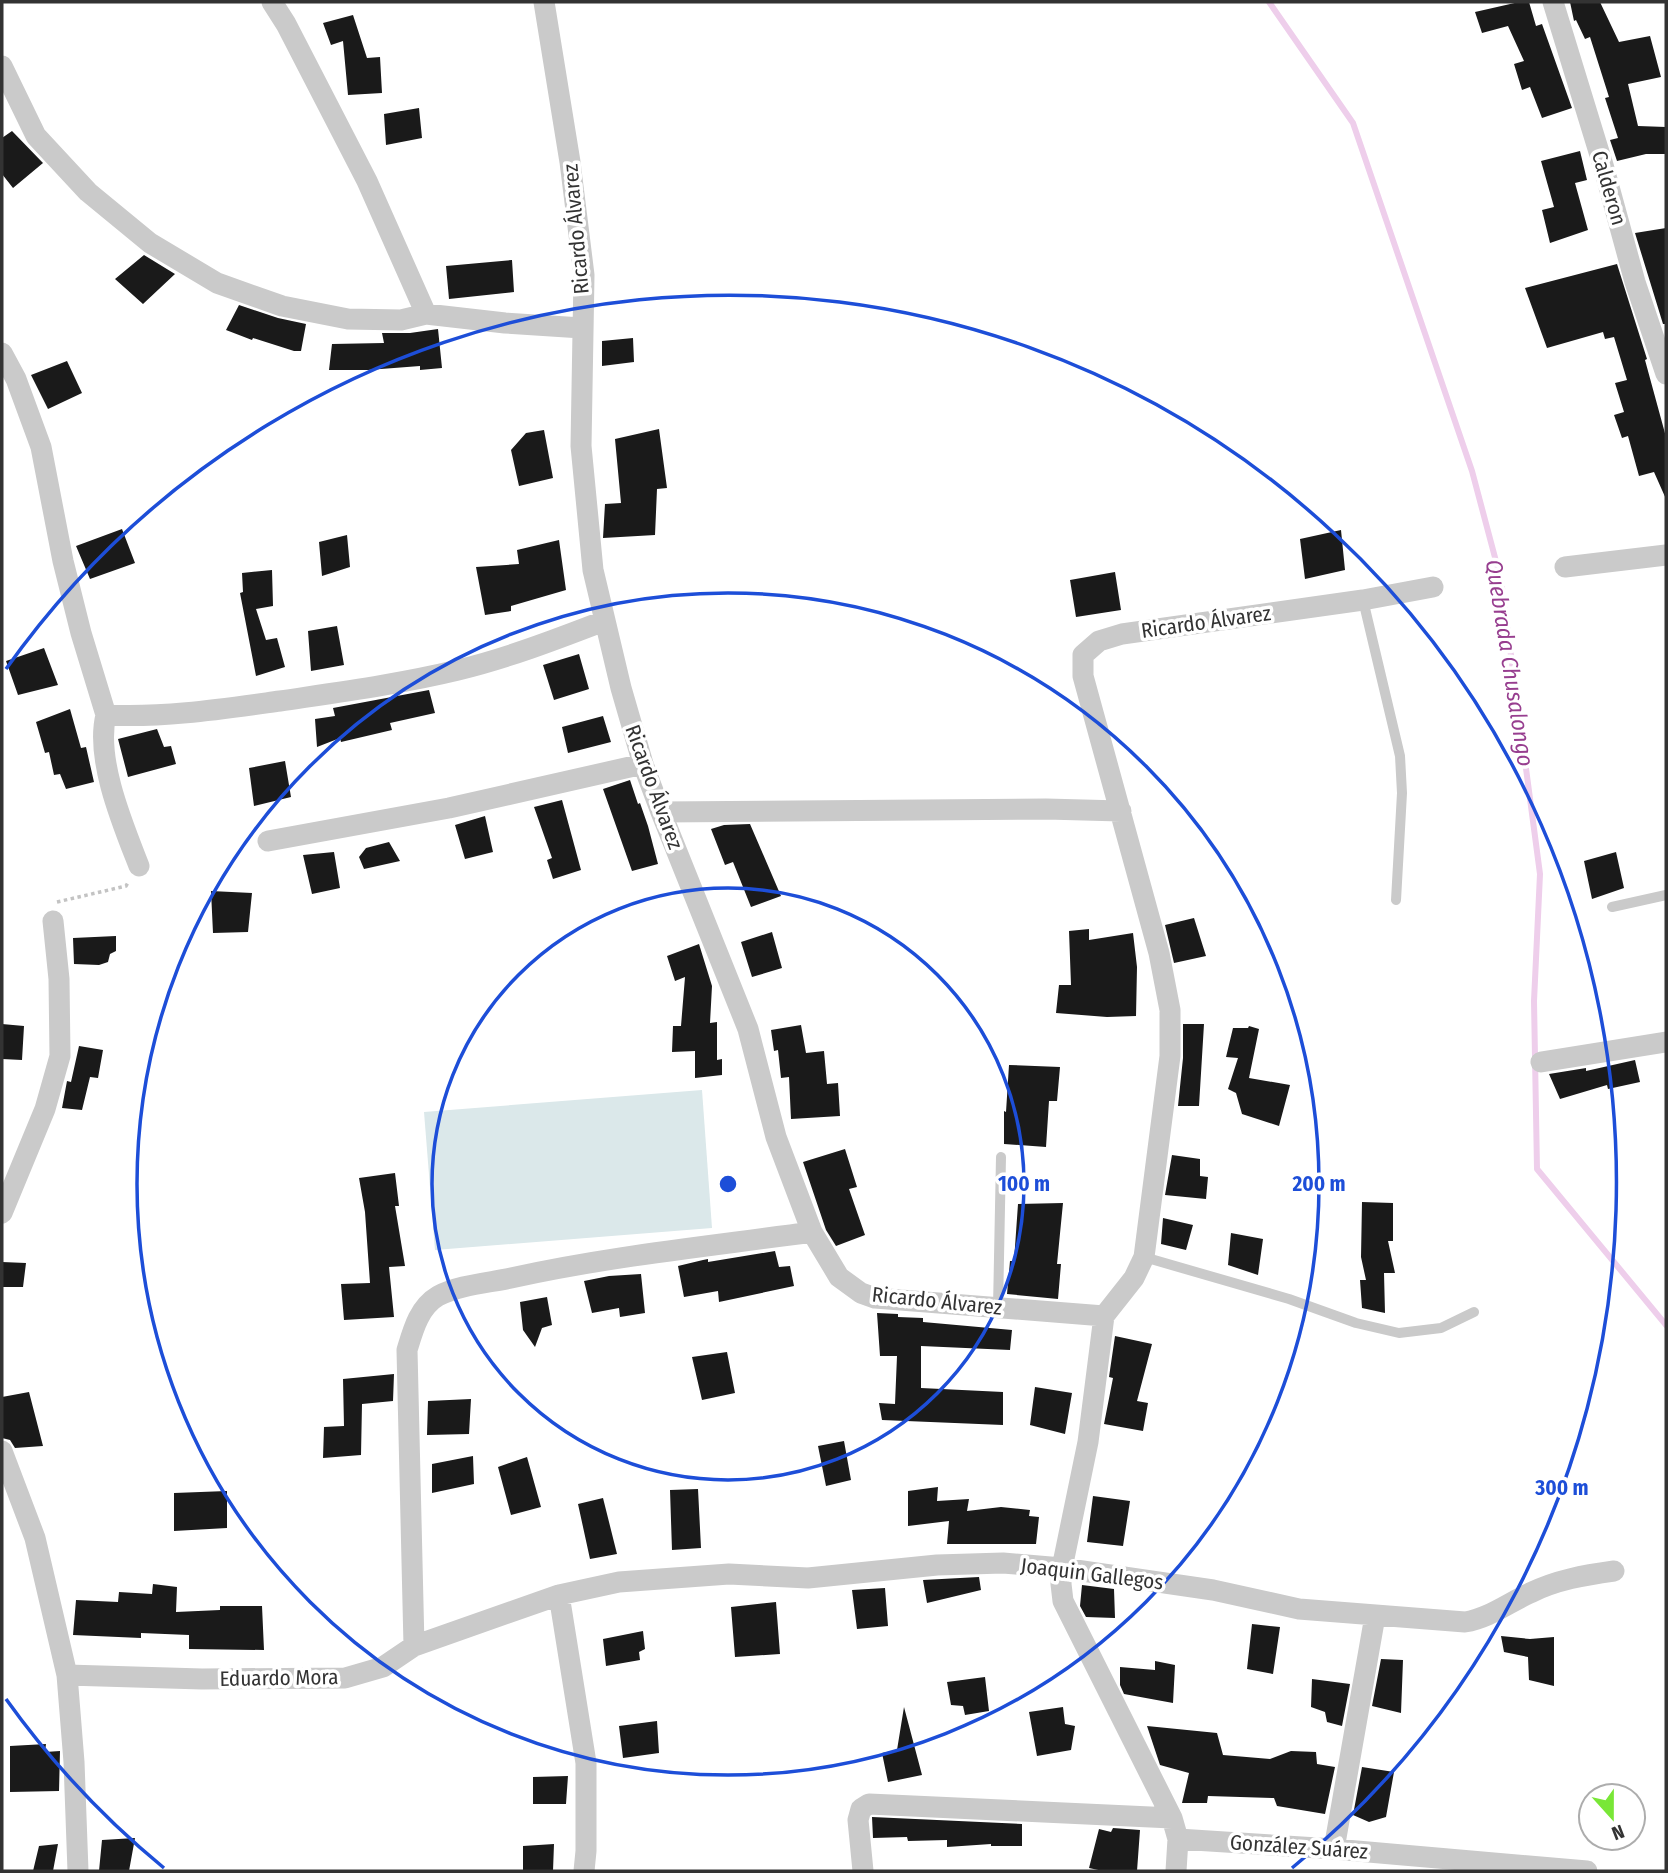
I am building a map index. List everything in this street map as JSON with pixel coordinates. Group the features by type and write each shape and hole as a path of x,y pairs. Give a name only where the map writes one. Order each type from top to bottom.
{"street":[{"path":"272,2 292,35 367,181 426,314"},
{"name":"Ricardo Álvarez","path":"544,2 570,162 584,275 582,446 593,570 604,621 643,764 748,1029 776,1137 812,1232 839,1278 861,1293 875,1298 1104,1316 1134,1278 1144,1258 1170,1056 1170,1010 1159,953 1083,676 1083,655 1099,641 1122,634 1363,600 1433,587"},
{"name":"Calderon","path":"1553,2 1635,282 1661,346 1666,374"},
{"path":"2,66 36,136 88,192 150,243 217,283 282,306 348,319 401,320 426,314 582,328"},
{"path":"2,353 16,379 41,447 63,561 106,715 103,744 111,783 124,830 139,866"},
{"path":"1565,567 1666,555"},
{"path":"106,715 209,711 396,684 461,669 604,621"},
{"path":"268,841 449,808 643,764"},
{"path":"661,812 1046,809 1121,811"},
{"path":"2,1213 45,1109 60,1056 59,979 53,921"},
{"path":"1541,1062 1666,1042"},
{"path":"414,1646 407,1350 422,1311 437,1297 457,1289 541,1271 812,1232"},
{"path":"1104,1316 1088,1442 1062,1568 1063,1601 1172,1818 1178,1839 1176,1871"},
{"path":"2,1451 35,1538 66,1675 74,1762 78,1871"},
{"name":"Joaquin Gallegos","path":"559,1595 619,1581 729,1574 808,1578 937,1565 1003,1563 1062,1568 1213,1590 1299,1609 1465,1622 1479,1620 1531,1591 1576,1576 1614,1571"},
{"path":"559,1595 586,1763 584,1871"},
{"name":"Eduardo Mora","path":"66,1675 202,1679 345,1678 383,1667 414,1646 559,1595"},
{"path":"1334,1849 1375,1616"},
{"path":"863,1871 858,1820 861,1809 869,1804 1172,1818"},
{"name":"González Suárez","path":"1178,1839 1334,1849 1587,1871"}],"lane":[{"path":"1363,600 1400,757 1402,793 1396,900"},
{"path":"1612,907 1666,895"},
{"path":"998,1308 1001,1157"},
{"path":"1144,1258 1289,1299 1356,1323 1399,1333 1441,1328 1474,1312"}],"path":[{"path":"53,921 52,904 126,886 139,866"}],"shaded area":[{"path":"702,1090 712,1228 435,1250 424,1112"}],"building":[{"path":"1529,2 1536,26 1542,24 1572,108 1542,118 1530,87 1522,90 1514,64 1524,61 1508,26 1482,33 1475,12"},
{"path":"1570,2 1600,2 1619,42 1650,36 1661,77 1628,84 1638,126 1666,127 1666,154 1646,154 1617,161 1610,140 1618,138 1605,98 1609,97 1590,37 1585,39 1576,20 1574,21"},
{"path":"353,15 367,58 380,57 382,93 348,95 343,41 331,45 323,23"},
{"path":"419,108 422,138 386,145 384,114"},
{"path":"12,131 43,163 13,188 2,174 2,138"},
{"path":"1580,151 1587,180 1575,183 1588,230 1550,243 1542,210 1554,207 1541,161"},
{"path":"1666,228 1666,324 1663,324 1635,233"},
{"path":"144,255 175,274 143,304 115,279"},
{"path":"512,260 514,292 449,299 446,266"},
{"path":"1617,264 1647,359 1645,360 1666,437 1666,499 1654,472 1639,476 1628,436 1622,438 1614,415 1624,412 1615,383 1627,380 1614,337 1605,339 1603,332 1547,348 1525,288"},
{"path":"239,305 306,324 301,351 253,338 252,340 226,330"},
{"path":"438,329 442,368 420,370 420,366 329,370 332,344 384,343 382,333"},
{"path":"633,338 634,362 602,366 602,341"},
{"path":"67,361 82,393 48,409 31,375"},
{"path":"659,429 667,488 657,489 655,535 603,538 605,504 621,503 615,439"},
{"path":"544,430 553,478 519,486 511,450 526,433"},
{"path":"122,529 135,563 90,579 76,546"},
{"path":"1341,530 1345,570 1305,579 1300,539"},
{"path":"347,535 350,567 322,576 319,542"},
{"path":"559,540 566,590 511,606 511,611 485,615 476,567 519,564 517,550"},
{"path":"272,570 273,606 256,609 266,640 277,638 285,667 256,676 240,593 243,592 242,573"},
{"path":"1115,572 1121,610 1076,617 1070,580"},
{"path":"337,626 344,665 311,671 308,631"},
{"path":"44,648 58,685 18,695 6,661"},
{"path":"579,654 589,689 554,700 543,665"},
{"path":"429,690 435,713 390,723 392,730 341,742 340,738 317,747 315,719 335,716 333,708"},
{"path":"70,709 81,748 86,747 94,782 66,789 60,774 54,775 49,752 45,753 36,722"},
{"path":"603,716 611,742 568,753 562,727"},
{"path":"157,729 164,747 171,746 176,764 128,777 118,739"},
{"path":"285,761 291,797 254,806 249,768"},
{"path":"630,780 648,826 658,864 632,871 603,789"},
{"path":"562,800 581,870 553,879 547,860 552,858 534,807"},
{"path":"485,816 493,852 465,859 455,825"},
{"path":"750,824 781,896 751,907 733,862 725,865 711,829 724,825"},
{"path":"389,842 400,861 364,869 359,857 366,848"},
{"path":"334,852 340,888 312,894 303,855"},
{"path":"1616,852 1624,888 1592,899 1584,861"},
{"path":"211,891 252,893 248,932 213,933"},
{"path":"1194,918 1206,956 1174,963 1165,925"},
{"path":"1089,929 1089,940 1133,933 1137,967 1136,1016 1056,1013 1059,985 1071,985 1069,931"},
{"path":"772,932 782,968 752,977 741,942"},
{"path":"116,936 116,951 110,954 108,962 99,965 74,964 73,938"},
{"path":"699,944 712,986 710,1023 717,1022 717,1060 722,1059 722,1075 695,1078 695,1051 672,1052 673,1026 681,1026 685,977 675,981 667,956"},
{"path":"2,1024 24,1026 22,1060 2,1059"},
{"path":"1183,1024 1204,1024 1199,1106 1178,1106"},
{"path":"801,1025 806,1053 824,1051 827,1084 838,1083 840,1116 791,1119 789,1077 781,1078 778,1050 774,1051 771,1030"},
{"path":"1249,1026 1259,1029 1249,1078 1290,1085 1279,1126 1242,1114 1236,1093 1228,1089 1238,1058 1226,1057 1233,1028"},
{"path":"79,1046 103,1050 98,1078 90,1077 82,1110 62,1108 67,1081 71,1082"},
{"path":"1635,1060 1640,1082 1608,1089 1607,1085 1560,1099 1549,1074 1586,1068 1586,1071"},
{"path":"1009,1065 1060,1067 1057,1101 1049,1101 1046,1147 1004,1144"},
{"path":"845,1149 857,1187 849,1189 865,1235 836,1246 826,1230 803,1162"},
{"path":"1172,1155 1200,1159 1200,1176 1208,1177 1206,1199 1165,1195"},
{"path":"395,1173 399,1206 395,1206 405,1266 389,1267 394,1317 344,1320 341,1284 370,1283 365,1212 359,1178"},
{"path":"1362,1202 1393,1203 1393,1241 1388,1241 1395,1273 1384,1273 1385,1313 1362,1308 1360,1280 1366,1280 1361,1257"},
{"path":"1063,1203 1057,1264 1061,1264 1058,1299 1007,1294 1010,1261 1014,1261 1018,1204"},
{"path":"1163,1218 1193,1225 1186,1250 1161,1244"},
{"path":"1231,1233 1263,1239 1258,1275 1228,1265"},
{"path":"775,1251 779,1267 790,1266 794,1286 719,1302 718,1291 684,1297 678,1266 708,1259 708,1262"},
{"path":"2,1262 26,1263 23,1287 2,1287"},
{"path":"641,1274 645,1313 620,1317 619,1308 592,1313 584,1281"},
{"path":"547,1297 552,1325 542,1328 535,1347 523,1330 520,1302"},
{"path":"877,1313 923,1318 923,1322 1012,1330 1010,1350 921,1346 921,1388 1003,1392 1003,1425 882,1420 879,1403 895,1404 897,1356 880,1356"},
{"path":"1115,1336 1152,1344 1137,1401 1148,1403 1143,1431 1104,1424 1113,1378 1109,1377"},
{"path":"727,1352 735,1393 702,1400 692,1357"},
{"path":"394,1374 393,1401 362,1404 361,1455 323,1458 324,1427 344,1426 343,1379"},
{"path":"1035,1387 1072,1393 1065,1434 1030,1425"},
{"path":"29,1392 43,1446 15,1448 10,1440 2,1438 2,1397"},
{"path":"471,1399 469,1434 427,1435 428,1401"},
{"path":"844,1441 851,1480 826,1486 818,1446"},
{"path":"473,1456 474,1484 432,1493 432,1464"},
{"path":"527,1457 541,1507 511,1515 498,1467"},
{"path":"938,1487 937,1501 969,1499 967,1511 1001,1507 1030,1510 1029,1516 1039,1517 1036,1544 947,1544 949,1521 908,1526 908,1491"},
{"path":"698,1489 701,1548 672,1550 670,1490"},
{"path":"227,1491 227,1528 174,1531 174,1493"},
{"path":"1093,1496 1130,1501 1123,1546 1087,1542"},
{"path":"603,1498 617,1554 590,1559 578,1504"},
{"path":"979,1577 981,1590 927,1603 923,1580"},
{"path":"153,1584 177,1587 176,1612 220,1610 220,1606 262,1606 264,1650 189,1649 189,1635 141,1633 141,1638 73,1635 76,1600 118,1602 119,1592 152,1594"},
{"path":"1082,1585 1114,1589 1115,1618 1086,1617 1080,1606"},
{"path":"885,1588 888,1626 857,1629 852,1590"},
{"path":"776,1602 780,1654 735,1657 731,1607"},
{"path":"1252,1624 1280,1627 1273,1674 1247,1669"},
{"path":"643,1631 645,1649 639,1652 640,1660 606,1666 603,1639"},
{"path":"1501,1636 1530,1639 1554,1637 1554,1686 1529,1680 1528,1657 1504,1652"},
{"path":"1381,1659 1403,1660 1401,1713 1372,1706"},
{"path":"1155,1661 1175,1665 1173,1703 1124,1694 1120,1685 1120,1667 1155,1670"},
{"path":"985,1677 989,1711 965,1715 963,1706 951,1705 947,1682"},
{"path":"1312,1679 1350,1684 1342,1726 1327,1722 1325,1712 1311,1707"},
{"path":"904,1707 922,1775 888,1782 882,1753 897,1750"},
{"path":"1063,1707 1065,1724 1075,1726 1071,1750 1037,1756 1029,1712"},
{"path":"657,1721 659,1753 623,1758 619,1726"},
{"path":"1147,1726 1217,1733 1223,1755 1270,1759 1291,1751 1316,1752 1317,1764 1335,1767 1325,1814 1277,1806 1274,1798 1208,1796 1207,1803 1182,1803 1189,1773 1160,1765"},
{"path":"46,1744 45,1752 60,1751 59,1791 10,1792 10,1746"},
{"path":"1362,1767 1394,1772 1386,1817 1369,1822 1353,1815"},
{"path":"568,1776 566,1804 533,1804 533,1777"},
{"path":"872,1817 1022,1824 1022,1846 991,1844 947,1847 947,1840 873,1838"},
{"path":"1113,1828 1140,1830 1137,1871 1103,1871 1089,1868 1099,1829 1111,1832"},
{"path":"135,1838 129,1871 99,1871 102,1840"},
{"path":"58,1844 53,1871 33,1871 39,1846"},
{"path":"554,1844 553,1871 523,1871 523,1846"}],"waterway":[{"name":"Quebrada Chusalongo","path":"1269,2 1353,123 1472,471 1501,580 1540,874 1534,1001 1537,1169 1666,1325"}]}
